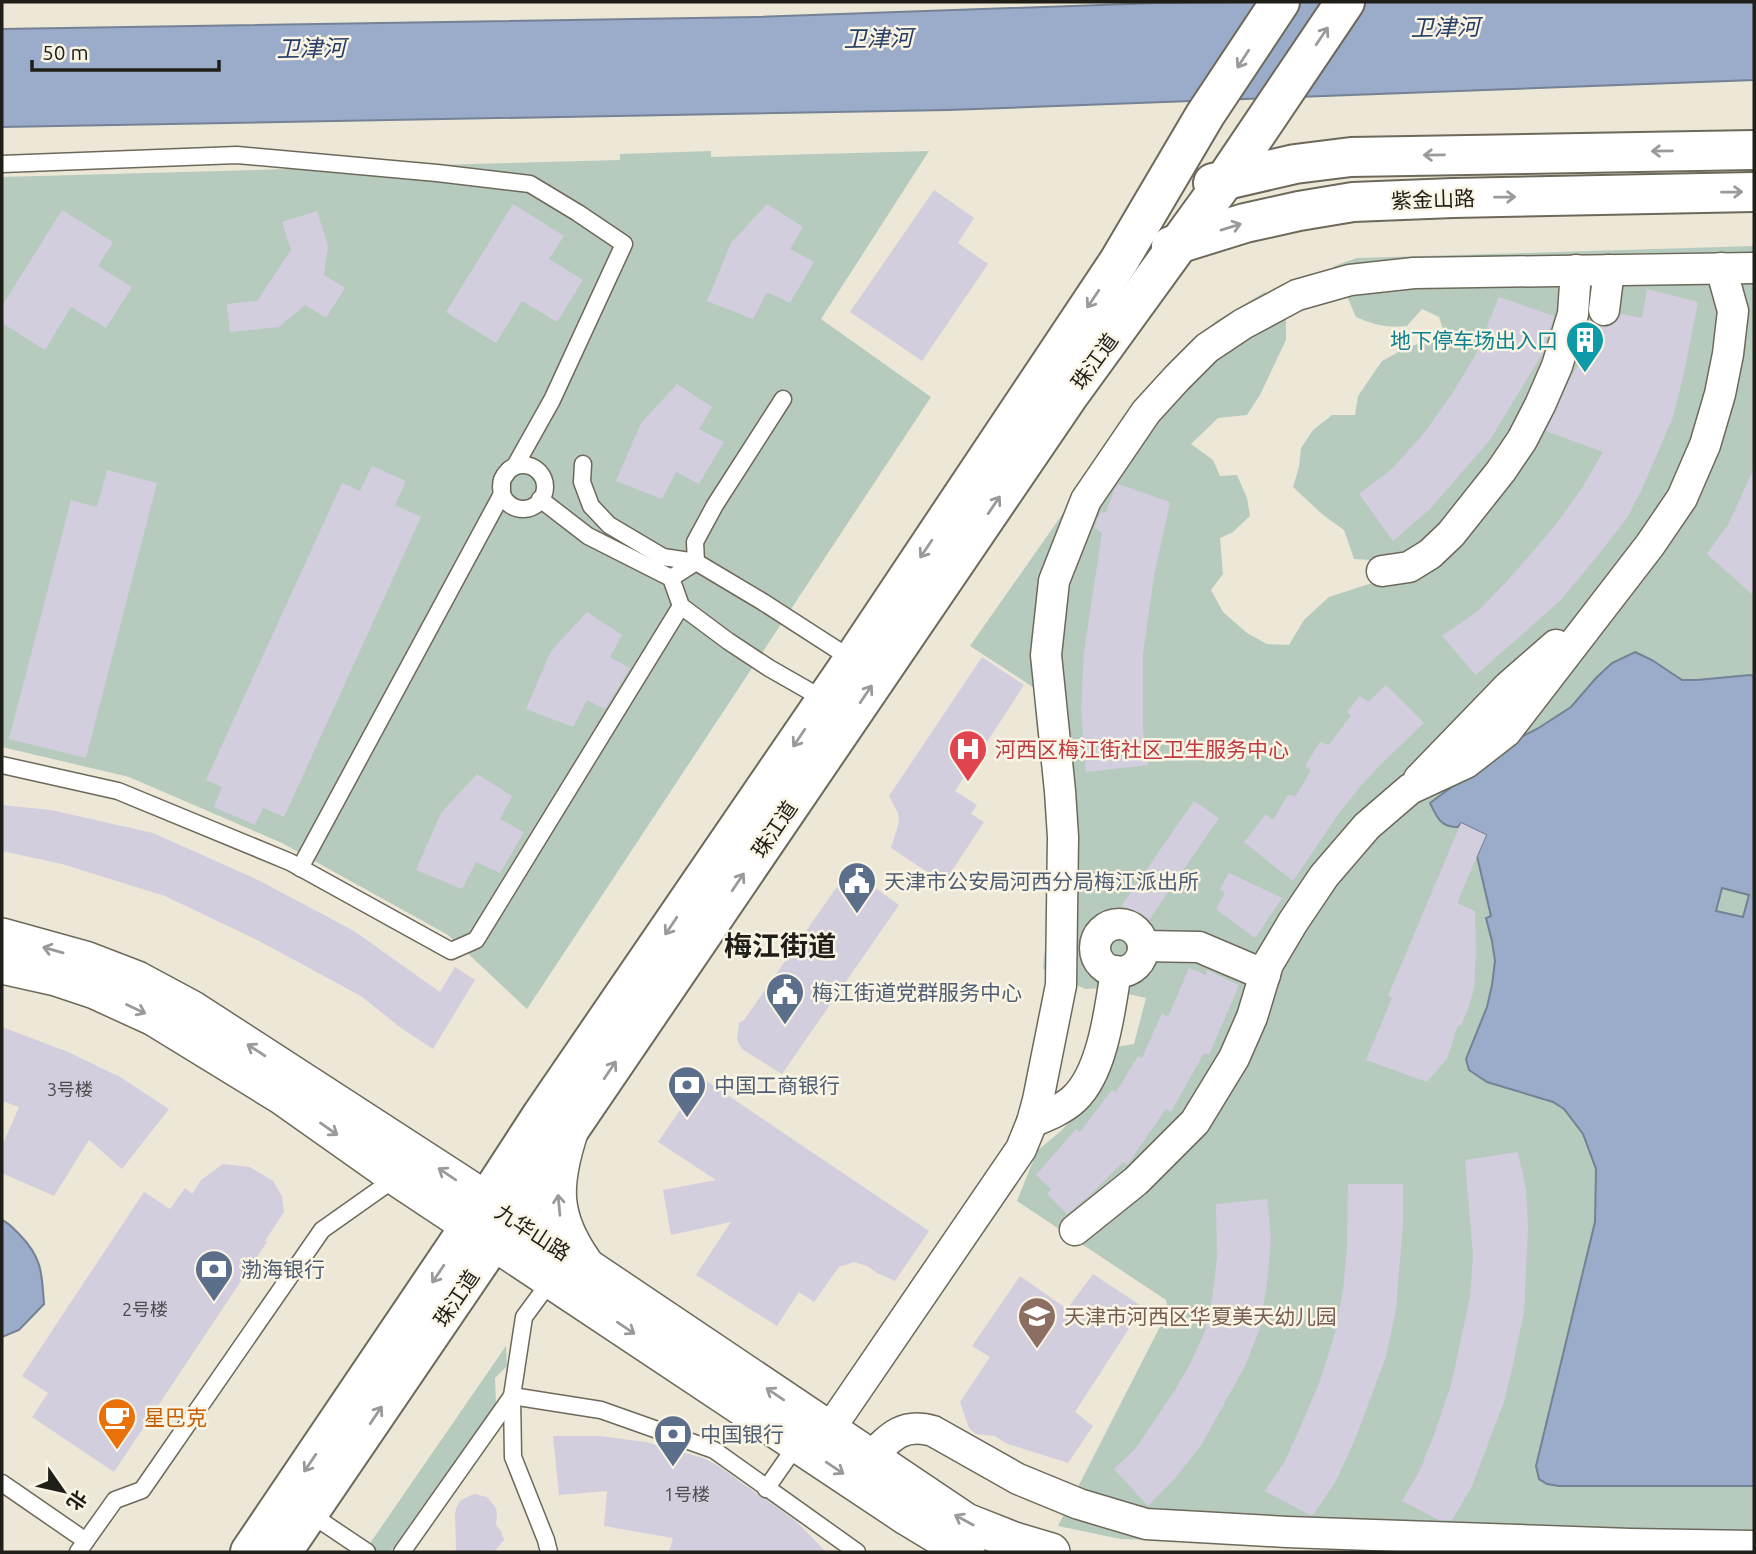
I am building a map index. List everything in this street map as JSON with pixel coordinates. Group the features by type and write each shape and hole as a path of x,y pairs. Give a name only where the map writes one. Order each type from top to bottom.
{"main road":[{"name":"珠江道","path":"282,1552 501,1219 557,1121 825,700 1119,261 1205,115 1280,2"},
{"name":"珠江道","path":"557,1121 1069,395 1225,180 1345,2"},
{"name":"紫金山路","path":"1157,195 1295,164 1351,157 1754,150"},
{"name":"紫金山路","path":"1119,261 1245,223 1353,202 1754,192"},
{"name":"珠江道","path":"250,1552 501,1219"},
{"path":"501,1219 569,1278"}],"street":[{"path":"1074,1230 1136,1181 1195,1122 1234,1058 1268,964 1324,876 1367,826 1410,789 1466,763 1506,732 1650,545 1682,498 1705,444 1720,394 1728,354 1733,311 1721,268"},
{"path":"813,1436 1021,1149 1032,1122 1061,985 1063,836 1046,655 1054,581 1086,500 1146,412 1207,348 1242,324 1297,295 1349,280 1414,273 1754,268"},
{"path":"1382,571 1409,567 1430,554 1451,534 1522,440 1541,405 1557,366 1573,314 1576,270"},
{"path":"1604,310 1609,270"},
{"path":"1115,924 1130,927 1137,932 1143,946 1142,954 1135,965 1123,971 1103,965 1096,947 1101,932 1115,924"},
{"name":"九华山路","path":"2,937 85,960 137,980 191,1009 501,1219"},
{"path":"1062,945 1096,947"},
{"path":"1143,946 1199,947 1265,975"},
{"name":"九华山路","path":"2,965 55,977 95,990 154,1017 281,1095 397,1177 501,1219"},
{"path":"1032,1122 1059,1110 1076,1098 1085,1084 1102,1045 1116,971"},
{"path":"557,1121 563,1153 558,1174 558,1209 570,1243 569,1278"},
{"name":"九华山路","path":"569,1278 813,1436 953,1549"},
{"path":"870,1458 898,1432 919,1427 933,1431 1018,1479 1079,1504 1146,1524 1287,1532 1754,1546"},
{"name":"九华山路","path":"813,1436 870,1458 966,1522 1034,1550"}],"lane":[{"path":"2,164 237,155 530,184 624,244 552,400 515,466 502,480 502,494 300,868"},
{"path":"696,562 695,542 715,505 783,399"},
{"path":"583,464 582,482 591,506 610,525 663,557 696,562 853,660"},
{"path":"502,494 511,505 518,508 533,506 540,499 544,489 541,474 530,466 515,466"},
{"path":"540,499 588,536 671,578 681,606 769,668 825,700"},
{"path":"671,578 696,562"},
{"path":"2,765 118,791 300,868 451,951 476,940 681,606"},
{"path":"2,1483 82,1547 115,1500 142,1490 322,1230 397,1177"},
{"path":"549,1552 513,1457 512,1396 524,1317 569,1278"},
{"path":"512,1396 601,1410 714,1450 856,1552"},
{"path":"402,1552 512,1396"},
{"path":"766,1489 813,1436"},
{"path":"309,1513 367,1552"}],"green space":[{"path":"711,151 711,157 929,151 821,319 931,397 527,1009 448,935 282,843 129,777 2,747 2,177 620,160 620,154"},
{"path":"1754,246 1754,1552 1520,1552 1121,1539 1058,1526 1168,1311 1166,1300 1017,1201 1037,1151 1062,1130 1095,1092 1116,1047 1134,1044 1146,998 1100,988 1085,989 1043,969 1050,896 1048,798 1037,731 1036,689 970,646 1092,472 1138,400 1178,354 1216,321 1265,292 1286,320 1286,340 1260,395 1247,415 1218,418 1191,444 1213,460 1220,476 1237,475 1247,498 1250,516 1233,532 1220,538 1223,574 1211,590 1223,612 1247,633 1267,644 1289,645 1304,620 1329,597 1369,584 1410,576 1384,561 1354,559 1344,530 1293,487 1301,448 1313,430 1332,415 1355,415 1358,396 1382,361 1444,332 1439,317 1422,309 1407,326 1381,325 1356,317 1334,266 1357,258"},
{"path":"506,1346 507,1366 495,1378 496,1404 390,1552 364,1552"}],"water":[{"name":"卫津河","path":"1243,2 1754,2 1754,80 948,110 2,127 2,29 757,17"},
{"path":"1635,652 1682,680 1754,676 1754,1486 1559,1486 1539,1479 1536,1466 1595,1222 1596,1169 1583,1134 1564,1109 1553,1102 1487,1082 1469,1070 1466,1059 1487,1007 1495,961 1486,918 1491,916 1477,856 1486,835 1461,823 1458,827 1452,827 1443,823 1430,803 1515,740 1571,707 1612,663","holes":["1722,888 1749,895 1743,917 1716,911"]},
{"path":"2,1220 27,1242 36,1258 41,1274 44,1304 19,1330 2,1337"}],"building":[{"path":"934,190 974,218 958,243 988,264 922,361 850,312"},
{"path":"513,204 564,236 549,259 583,280 557,322 522,301 496,343 446,312"},
{"path":"767,204 803,227 790,249 814,262 790,303 767,292 753,319 707,301 731,243"},
{"path":"62,210 113,242 98,266 132,287 106,328 71,307 45,350 2,323 2,306"},
{"path":"317,211 328,246 324,275 345,288 326,318 305,305 279,327 230,332 227,304 257,301 291,250 282,222"},
{"path":"1647,289 1698,302 1673,417 1642,489 1627,518 1561,600 1476,675 1442,636 1478,611 1509,579 1554,527 1582,488 1603,452 1546,431 1572,375 1601,327 1611,326 1621,314 1642,318"},
{"path":"1499,297 1554,316 1542,354 1490,440 1431,508 1393,541 1359,494 1392,469 1424,433 1452,394 1476,354"},
{"path":"677,384 712,407 699,429 724,442 699,484 676,472 662,499 616,481 641,423"},
{"path":"372,466 406,481 395,505 421,517 284,817 263,808 255,825 214,807 222,787 206,780 342,483 360,491"},
{"path":"1754,468 1754,596 1707,554 1729,523"},
{"path":"107,470 157,483 86,758 9,739 71,500 97,507"},
{"path":"1118,484 1170,502 1154,576 1143,654 1143,731 1148,765 1086,772 1081,710 1084,652 1102,533 1094,528 1100,513 1106,512"},
{"path":"587,612 622,635 610,657 630,668 605,709 587,700 573,727 526,709 551,651"},
{"path":"982,657 1024,685 955,791 977,805 971,814 984,822 944,883 891,848 899,822 898,813 889,796"},
{"path":"1386,685 1424,723 1359,788 1293,881 1244,842 1266,814 1273,820 1288,795 1296,796 1311,770 1305,766 1320,742 1329,745 1351,715 1347,712 1360,696 1368,702"},
{"path":"477,774 512,796 500,819 524,832 500,873 476,862 462,889 416,870 441,813"},
{"path":"1194,801 1219,818 1147,923 1122,905"},
{"path":"2,805 51,810 153,833 258,880 354,931 440,992 455,967 475,980 433,1049 361,996 259,941 165,896 62,864 2,851"},
{"path":"1461,823 1486,835 1457,903 1475,911 1474,988 1447,1059 1427,1082 1366,1060 1392,998 1388,996"},
{"path":"1229,873 1282,898 1255,938 1216,909 1225,893 1220,889"},
{"path":"864,880 899,905 782,1074 742,1049 737,1040 739,1023 744,1020 836,888"},
{"path":"1189,968 1206,975 1207,970 1239,985 1209,1055 1204,1053 1171,1112 1166,1109 1127,1165 1123,1162 1067,1214 1047,1194 1051,1189 1036,1175 1076,1129 1080,1132 1112,1090 1116,1092 1138,1056 1142,1058 1162,1013 1168,1017"},
{"path":"2,1027 68,1052 120,1077 169,1109 122,1169 89,1140 54,1196 2,1173 2,1146 19,1107 2,1101"},
{"path":"702,1078 929,1231 895,1281 854,1262 839,1267 814,1302 799,1292 777,1326 696,1275 731,1222 671,1235 663,1190 716,1180 658,1142"},
{"path":"1518,1152 1526,1189 1528,1230 1524,1312 1514,1360 1504,1402 1471,1488 1452,1520 1439,1520 1402,1501 1420,1470 1451,1385 1470,1297 1473,1255 1465,1160"},
{"path":"223,1164 250,1167 273,1181 282,1196 284,1212 265,1241 267,1242 114,1472 32,1417 48,1393 22,1376 144,1192 170,1209 185,1188 192,1194 201,1180"},
{"path":"1348,1184 1403,1184 1403,1225 1396,1308 1386,1357 1356,1437 1336,1481 1313,1515 1310,1515 1265,1491 1285,1461 1301,1426 1321,1378 1335,1333 1347,1248"},
{"path":"1267,1199 1271,1239 1260,1328 1245,1366 1202,1444 1177,1476 1148,1506 1114,1469 1136,1448 1175,1390 1205,1331 1217,1257 1216,1204"},
{"path":"1093,1274 1143,1307 1075,1412 1093,1426 1068,1463 1005,1443 995,1436 976,1434 969,1428 960,1402 990,1357 972,1346 1020,1276 1067,1309"},
{"path":"553,1436 599,1436 646,1442 703,1458 797,1522 826,1552 669,1552 673,1538 604,1526 607,1491 559,1495"},
{"path":"474,1494 487,1497 496,1508 496,1525 504,1540 494,1552 456,1552 457,1506 461,1500"}],"place":[{"name":"地下停车场出入口","path":"1585,374"},
{"name":"河西区梅江街社区卫生服务中心","path":"968,783"},
{"name":"天津市公安局河西分局梅江派出所","path":"857,915"},
{"name":"梅江街道党群服务中心","path":"785,1026"},
{"name":"中国工商银行","path":"687,1119"},
{"name":"渤海银行","path":"214,1303"},
{"name":"天津市河西区华夏美天幼儿园","path":"1037,1350"},
{"name":"星巴克","path":"117,1451"},
{"name":"中国银行","path":"673,1468"}],"district":[{"name":"梅江街道","path":"780,945"}]}
